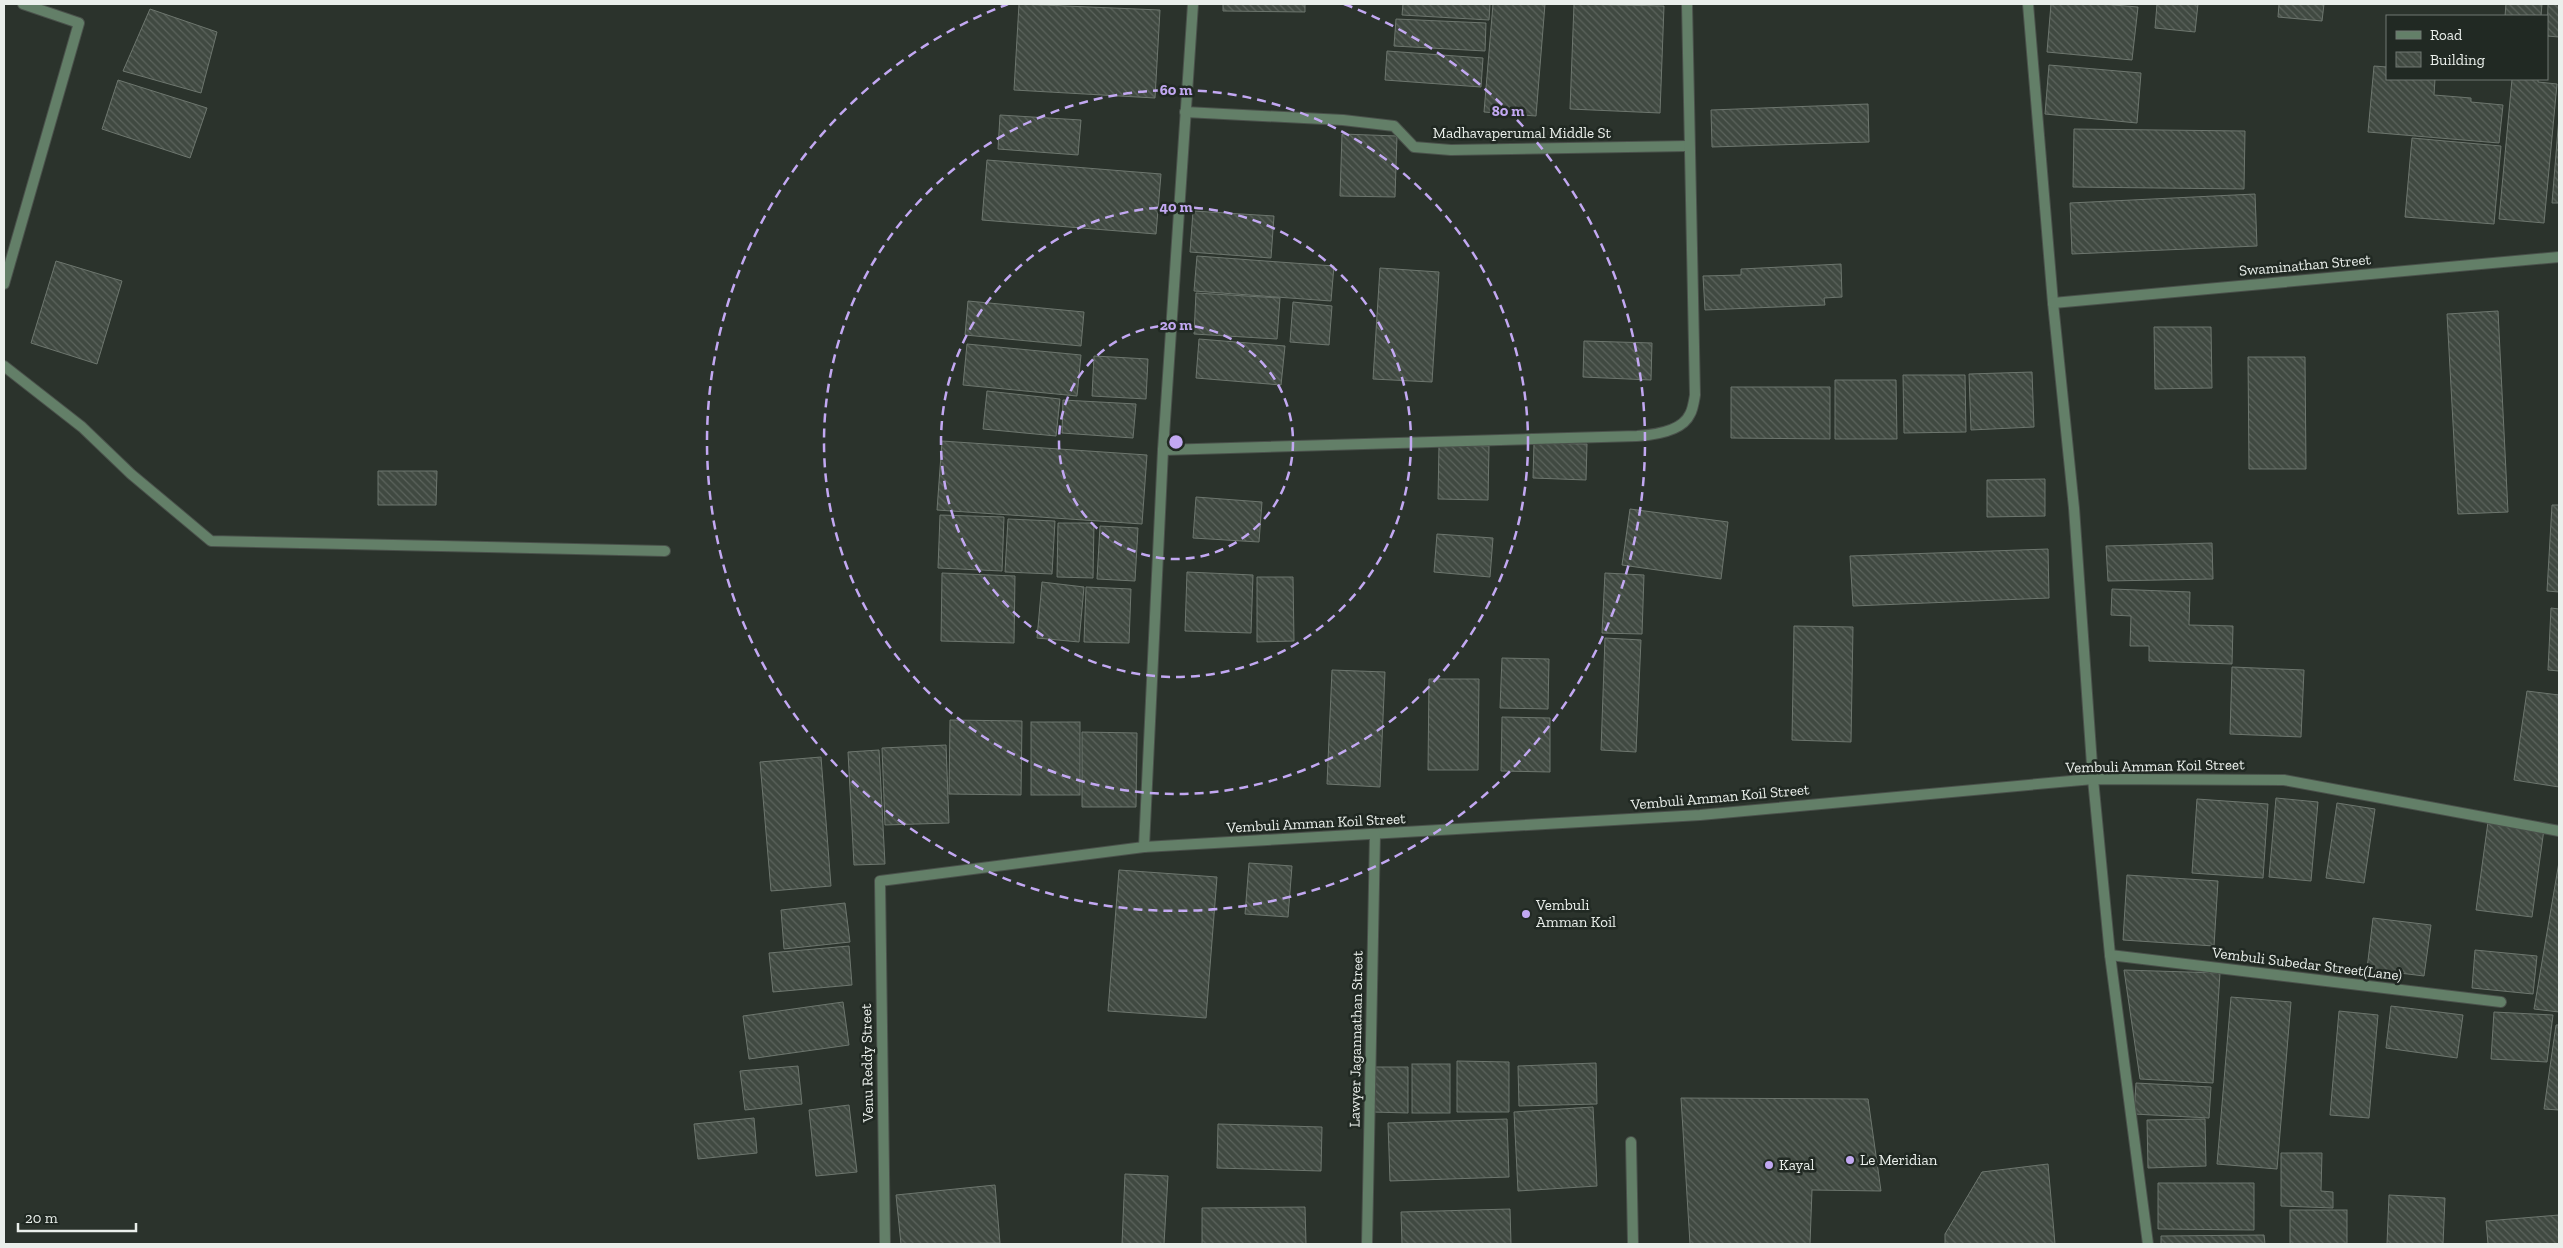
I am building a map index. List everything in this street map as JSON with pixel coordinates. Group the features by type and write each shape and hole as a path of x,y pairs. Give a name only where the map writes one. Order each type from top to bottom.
{"street":[{"path":"4,284 79,22 24,4"},
{"path":"1144,848 1163,450 1193,4"},
{"path":"1163,450 1637,436 1653,435 1681,425 1690,416 1695,395 1688,146 1687,4"},
{"path":"2028,4 2053,303 2074,508 2093,779 2110,955 2148,1244"},
{"name":"Madhavaperumal Middle St","path":"1185,112 1342,120 1394,126 1414,147 1450,150 1688,146"},
{"name":"Swaminathan Street","path":"2053,303 2559,256"},
{"path":"4,366 82,427 131,474 211,541 665,552"},
{"name":"Vembuli Amman Koil Street","path":"880,881 1144,848 1700,815 2093,779 2284,780 2559,831"},
{"name":"Lawyer Jagannathan Street","path":"1367,1244 1375,834"},
{"name":"Venu Reddy Street","path":"880,881 885,1244"},
{"name":"Vembuli Subedar Street(Lane)","path":"2110,955 2501,1002"},
{"path":"1631,1142 1633,1244"}],"building":[{"path":"1019,4 1160,10 1155,98 1014,90"},
{"path":"1223,4 1305,4 1305,12 1223,11"},
{"path":"1403,4 1490,4 1489,20 1402,15"},
{"path":"1493,4 1545,4 1536,116 1484,112"},
{"path":"1574,4 1664,6 1660,113 1570,109"},
{"path":"2051,4 2102,4 2138,7 2132,60 2047,52"},
{"path":"2157,4 2198,4 2195,32 2155,28"},
{"path":"2279,4 2324,4 2322,21 2278,17"},
{"path":"2506,4 2542,4 2541,15 2505,15"},
{"path":"2548,4 2559,4 2559,37 2548,36"},
{"path":"150,9 217,32 201,93 123,71"},
{"path":"1396,19 1486,23 1485,51 1394,46"},
{"path":"1387,51 1483,58 1481,87 1385,80"},
{"path":"2049,65 2141,73 2137,123 2045,114"},
{"path":"2374,66 2386,67 2386,80 2435,80 2434,95 2471,98 2471,102 2503,105 2499,143 2368,132"},
{"path":"118,80 207,108 190,158 102,129"},
{"path":"2512,80 2538,80 2538,82 2557,84 2544,223 2499,219"},
{"path":"1868,104 1869,142 1712,147 1711,110"},
{"path":"1000,115 1081,120 1078,155 998,149"},
{"path":"2559,117 2559,203 2552,203"},
{"path":"2074,129 2245,131 2244,189 2073,187"},
{"path":"1342,134 1397,136 1395,197 1340,196"},
{"path":"2412,138 2501,146 2494,224 2405,217"},
{"path":"987,160 1161,174 1156,234 982,220"},
{"path":"2255,194 2257,246 2072,254 2070,203"},
{"path":"1193,211 1274,216 1271,258 1190,252"},
{"path":"1197,256 1334,266 1331,301 1194,291"},
{"path":"56,261 122,281 97,364 31,343"},
{"path":"1841,264 1842,297 1824,298 1825,305 1705,310 1703,276 1741,275 1741,269"},
{"path":"1380,268 1439,272 1432,382 1373,379"},
{"path":"1196,293 1280,298 1277,339 1194,334"},
{"path":"968,301 1084,312 1081,346 965,335"},
{"path":"1293,302 1332,306 1329,345 1290,342"},
{"path":"2498,311 2508,512 2458,514 2447,314"},
{"path":"2154,327 2211,327 2212,388 2155,389"},
{"path":"1199,339 1285,346 1281,385 1196,378"},
{"path":"1584,341 1652,343 1651,380 1583,377"},
{"path":"967,344 1081,355 1077,396 963,385"},
{"path":"1094,356 1148,359 1146,399 1092,396"},
{"path":"2248,357 2305,357 2306,469 2249,469"},
{"path":"2032,372 2034,427 1971,430 1969,374"},
{"path":"1903,375 1965,375 1966,432 1904,433"},
{"path":"1835,380 1896,380 1897,439 1835,439"},
{"path":"1731,387 1830,387 1830,439 1731,438"},
{"path":"987,391 1060,399 1056,436 983,429"},
{"path":"1063,400 1136,404 1133,438 1062,433"},
{"path":"942,441 1147,455 1142,524 937,510"},
{"path":"1534,443 1587,444 1586,480 1533,478"},
{"path":"1439,445 1489,446 1488,500 1438,499"},
{"path":"378,471 437,471 436,505 378,505"},
{"path":"2045,479 2045,516 1987,517 1987,480"},
{"path":"1196,497 1262,502 1259,542 1193,538"},
{"path":"2552,505 2559,505 2559,592 2547,591"},
{"path":"1630,509 1728,522 1721,579 1622,565"},
{"path":"940,515 1004,517 1002,571 938,568"},
{"path":"1008,519 1055,521 1052,574 1005,572"},
{"path":"1058,523 1094,523 1093,578 1057,577"},
{"path":"1100,526 1138,528 1135,581 1097,579"},
{"path":"1437,534 1493,538 1490,577 1434,572"},
{"path":"2212,543 2213,579 2108,581 2106,546"},
{"path":"2048,549 2049,598 1853,606 1850,556"},
{"path":"1187,572 1253,575 1251,633 1185,631"},
{"path":"942,573 1015,576 1014,643 941,641"},
{"path":"1605,573 1644,575 1642,634 1602,633"},
{"path":"1257,577 1293,577 1294,641 1257,642"},
{"path":"1042,582 1084,587 1079,642 1037,638"},
{"path":"1086,587 1131,589 1129,643 1084,642"},
{"path":"2112,589 2190,592 2189,625 2233,626 2232,664 2149,661 2149,646 2130,646 2131,616 2111,615"},
{"path":"2551,608 2559,609 2559,671 2548,670"},
{"path":"1794,626 1853,627 1851,742 1792,740"},
{"path":"1605,638 1641,640 1636,752 1601,750"},
{"path":"1502,658 1549,659 1548,709 1500,708"},
{"path":"2232,667 2304,670 2301,737 2230,734"},
{"path":"1332,670 1385,672 1380,787 1327,784"},
{"path":"1429,679 1479,679 1478,770 1428,770"},
{"path":"2527,691 2559,695 2559,787 2514,780"},
{"path":"1502,717 1550,718 1550,772 1501,771"},
{"path":"950,720 1022,721 1021,795 949,794"},
{"path":"1031,722 1080,722 1080,795 1031,795"},
{"path":"1082,732 1137,733 1136,807 1082,807"},
{"path":"946,745 949,823 885,825 882,748"},
{"path":"879,750 885,864 854,865 848,752"},
{"path":"821,757 831,886 771,891 760,762"},
{"path":"2276,798 2318,802 2311,881 2269,877"},
{"path":"2197,799 2268,804 2263,878 2192,873"},
{"path":"2337,803 2375,809 2364,883 2326,878"},
{"path":"2488,822 2544,829 2532,917 2476,910"},
{"path":"2559,862 2559,1012 2534,1009"},
{"path":"1249,863 1292,866 1288,917 1245,914"},
{"path":"1119,870 1217,877 1206,1018 1108,1011"},
{"path":"2127,875 2218,881 2214,946 2123,940"},
{"path":"845,903 850,942 784,949 781,910"},
{"path":"2373,918 2431,925 2424,976 2367,969"},
{"path":"849,946 852,985 773,992 769,953"},
{"path":"2475,950 2537,956 2533,994 2472,988"},
{"path":"2124,970 2220,973 2213,1083 2140,1079"},
{"path":"2231,997 2291,1002 2277,1169 2217,1164"},
{"path":"843,1002 849,1045 749,1059 743,1016"},
{"path":"2391,1006 2463,1015 2457,1058 2386,1048"},
{"path":"2339,1011 2378,1015 2369,1118 2330,1115"},
{"path":"2494,1012 2553,1015 2547,1062 2491,1059"},
{"path":"2556,1025 2559,1025 2559,1110 2544,1109"},
{"path":"1457,1061 1509,1062 1509,1112 1457,1112"},
{"path":"1596,1063 1597,1104 1519,1106 1518,1066"},
{"path":"1412,1064 1450,1064 1450,1113 1412,1113"},
{"path":"798,1066 802,1104 745,1110 740,1071"},
{"path":"1373,1067 1408,1067 1408,1113 1373,1112"},
{"path":"2136,1083 2211,1087 2209,1118 2134,1114"},
{"path":"1681,1098 1868,1099 1881,1191 1812,1190 1810,1244 1690,1244"},
{"path":"849,1105 857,1172 816,1176 809,1110"},
{"path":"1593,1107 1597,1186 1518,1191 1514,1112"},
{"path":"754,1118 757,1153 698,1159 694,1124"},
{"path":"1507,1119 1509,1177 1390,1181 1388,1123"},
{"path":"2205,1119 2206,1166 2148,1168 2147,1120"},
{"path":"1218,1124 1322,1127 1321,1171 1217,1168"},
{"path":"2281,1153 2322,1153 2321,1191 2333,1192 2333,1208 2281,1206"},
{"path":"2048,1164 2055,1244 1945,1244 1945,1234 1982,1172"},
{"path":"1125,1174 1168,1176 1164,1244 1122,1244"},
{"path":"2158,1183 2254,1183 2254,1230 2158,1229"},
{"path":"995,1185 1000,1243 901,1244 896,1195"},
{"path":"2389,1195 2445,1198 2443,1244 2387,1244"},
{"path":"1305,1207 1306,1244 1202,1244 1202,1208"},
{"path":"1510,1209 1511,1244 1402,1244 1401,1212"},
{"path":"2290,1210 2347,1210 2347,1244 2290,1244"},
{"path":"2559,1215 2559,1244 2488,1244 2486,1221"},
{"path":"2264,1235 2265,1244 2161,1244 2161,1236"}],"place":[{"name":"Vembuli Amman Koil","path":"1526,914"},
{"name":"Le Meridian","path":"1850,1160"},
{"name":"Kayal","path":"1769,1165"}]}
